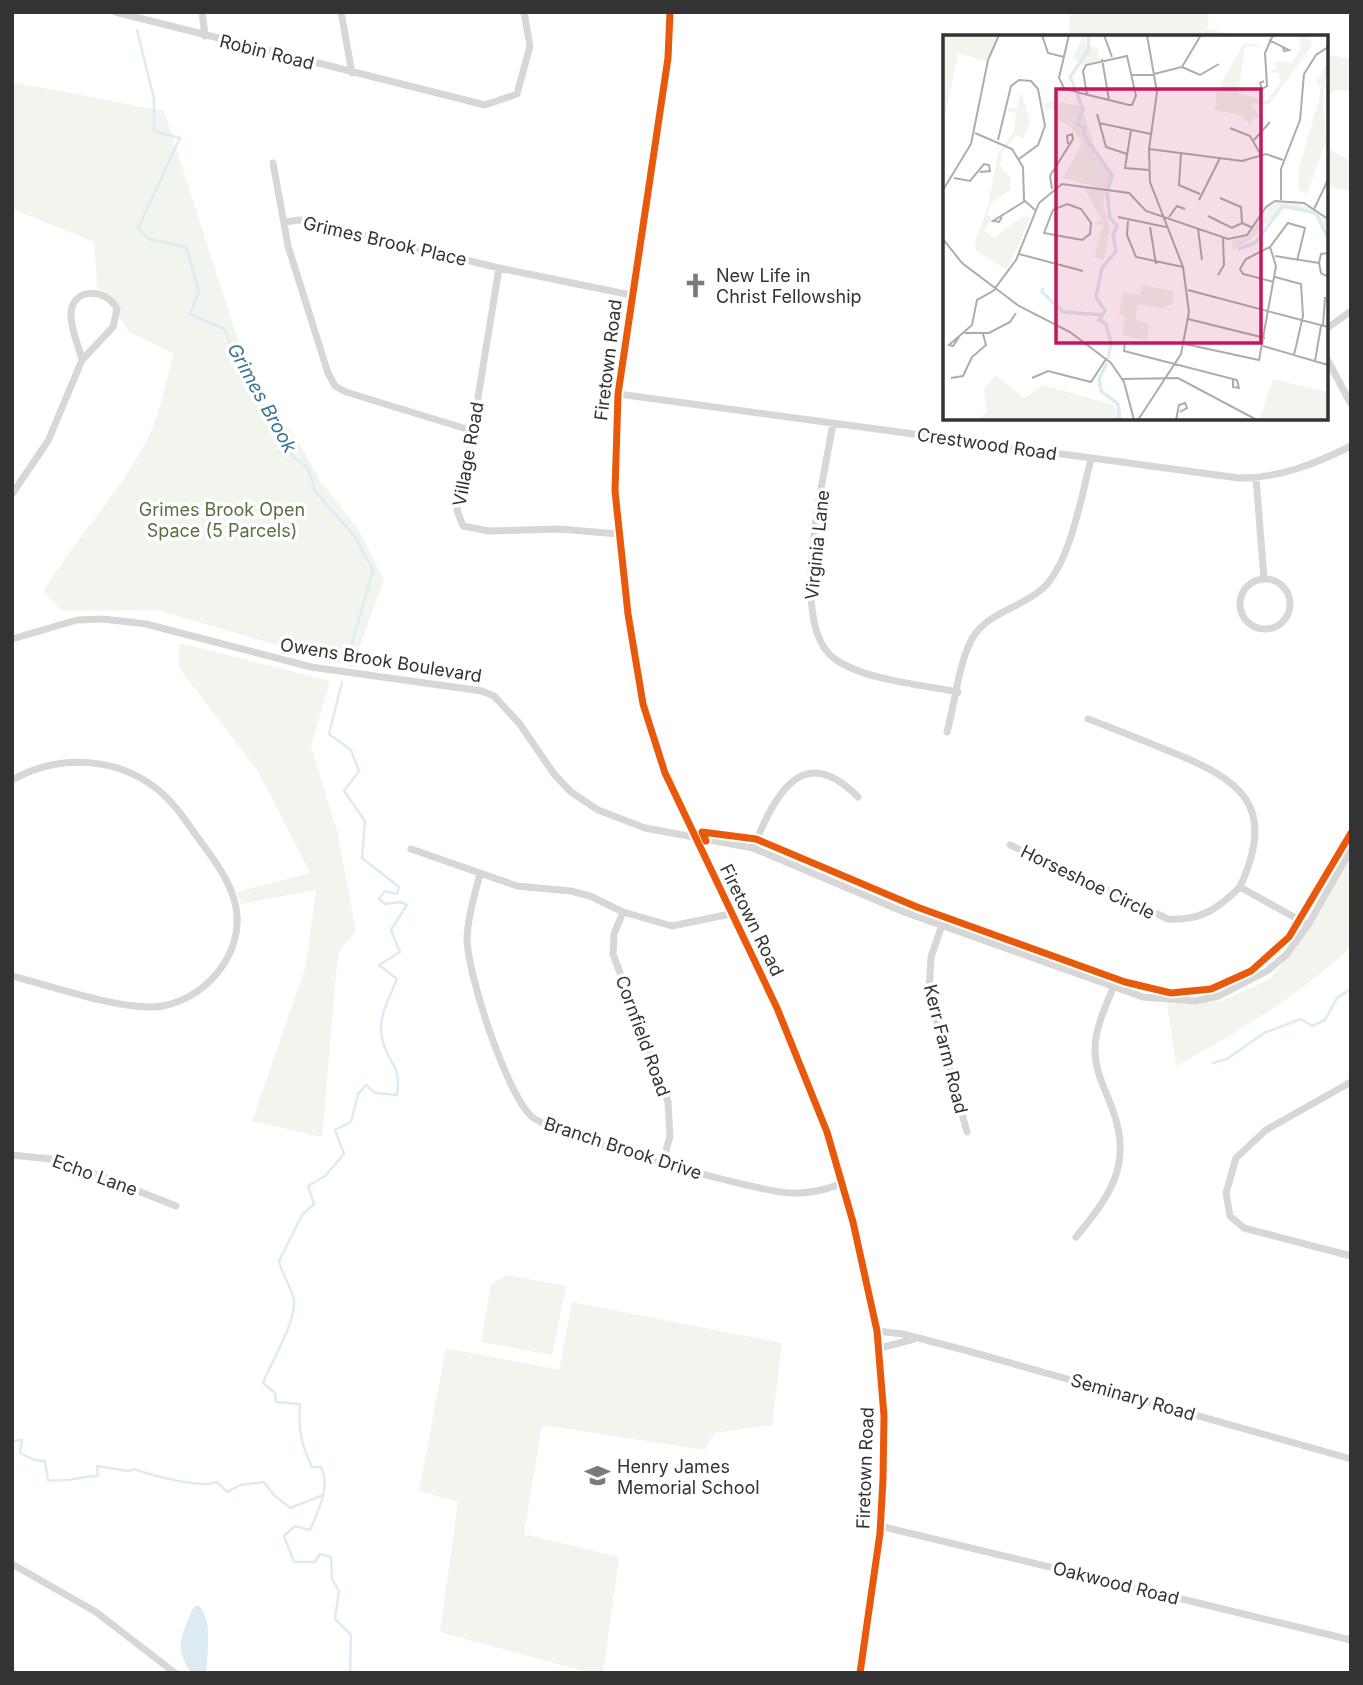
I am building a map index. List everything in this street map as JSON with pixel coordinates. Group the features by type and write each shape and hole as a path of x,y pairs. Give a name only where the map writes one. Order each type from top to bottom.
{"street":[{"path":"115,12 205,36"},
{"name":"Robin Road","path":"202,12 205,36 485,105 517,94 530,46 524,12"},
{"path":"341,12 352,73"},
{"name":"Firetown Road","path":"670,12 668,58 618,394 615,452 618,534 643,704 665,773 777,1008 827,1132 842,1183 877,1331 884,1416 880,1526 859,1673"},
{"path":"273,163 284,222"},
{"name":"Grimes Brook Place","path":"473,431 363,398 335,386 328,373 288,246 284,222 300,220 499,268 631,295"},
{"name":"Village Road","path":"499,268 473,431 458,496 457,510 463,526 489,531 559,528 618,534"},
{"path":"12,494 48,441 82,360 113,327 117,309 105,294 84,294 72,307 70,317 82,360"},
{"path":"1328,328 1351,311"},
{"path":"1328,361 1351,404"},
{"name":"Crestwood Road","path":"618,394 1091,459 1256,478 1299,469 1351,446"},
{"name":"Virginia Lane","path":"833,423 814,544 811,613 817,637 830,655 849,667 958,692"},
{"path":"947,732 965,655 975,634 988,621 1042,589 1055,571 1079,509 1091,459"},
{"path":"1256,478 1264,579"},
{"path":"1264,579 1280,584 1290,597 1289,613 1279,626 1262,630 1248,622 1240,608 1243,592 1249,585 1264,579"},
{"name":"Owens Brook Boulevard","path":"12,639 76,620 103,619 146,624 311,667 482,691 494,696 519,723 554,774 571,792 621,821 696,839 753,848 942,925 1113,988 1168,1001 1195,1001 1219,996 1268,971 1286,954 1308,925 1351,850"},
{"name":"Horseshoe Circle","path":"1010,845 1168,919 1194,919 1210,913 1240,887 1253,859 1255,822 1250,806 1233,782 1196,761 1088,719"},
{"path":"12,780 40,767 74,761 109,765 136,776 166,797 209,853 229,887 236,904 236,916 232,945 226,963 203,987 174,1003 153,1007 130,1004 12,976"},
{"path":"753,848 775,799 802,776 815,773 840,780 858,797"},
{"path":"411,849 517,886 580,893 623,912 672,926 730,914"},
{"name":"Branch Brook Drive","path":"480,875 467,936 469,968 521,1100 531,1116 548,1126 724,1181 791,1193 825,1189 842,1183"},
{"path":"1240,887 1308,925"},
{"name":"Cornfield Road","path":"623,912 614,934 613,954 668,1102 670,1136 663,1161"},
{"name":"Kerr Farm Road","path":"942,925 930,957 929,992 967,1132"},
{"path":"1076,1237 1108,1198 1118,1169 1118,1126 1099,1078 1095,1053 1100,1020 1113,988"},
{"path":"1351,1082 1266,1129 1236,1158 1226,1193 1230,1216 1244,1228 1351,1256"},
{"name":"Echo Lane","path":"12,1155 60,1160 176,1206"},
{"name":"Seminary Road","path":"877,1331 915,1338 1034,1369 1351,1459"},
{"path":"880,1348 915,1338"},
{"name":"Oakwood Road","path":"880,1526 1351,1640"},
{"path":"12,1564 96,1612 175,1673"}],"green space":[{"path":"1071,12 1209,12 1207,29 1235,35 1068,35"},
{"path":"1328,54 1351,59 1351,91 1334,90 1328,98"},
{"name":"Grimes Brook Open Space (5 Parcels)","path":"12,82 164,111 250,377 299,443 321,482 357,527 384,580 352,667 157,610 62,611 43,592 138,456 157,416 174,354 129,332 97,287 94,242 12,209"},
{"path":"1328,148 1351,161 1351,191 1328,186"},
{"path":"180,643 330,681 311,746 337,831 356,931 338,953 322,1137 252,1121 306,966 316,890 241,904 237,892 310,873 258,771 179,668"},
{"path":"1351,859 1351,947 1267,1012 1176,1066 1167,1004 1221,1001 1270,979 1309,929"},
{"path":"507,1275 566,1286 552,1355 481,1342 491,1284"},
{"path":"572,1302 782,1343 772,1425 714,1433 705,1450 542,1425 524,1534 619,1557 603,1673 591,1673 440,1632 458,1502 419,1491 446,1348 559,1370"}],"shaded area":[{"path":"197,1605 206,1617 208,1626 206,1673 192,1673 181,1648 185,1628"}],"waterway":[{"name":"Grimes Brook","path":"137,30 154,99 154,131 180,138 138,228 149,239 186,247 199,291 190,314 224,329 241,368 293,457 308,468 315,491 355,537 373,570 347,661"},
{"name":"Grimes Brook","path":"342,682 329,734 351,750 359,771 344,791 365,821 362,858 399,887 397,894 385,891 379,899 385,904 400,902 407,905 391,930 400,952 379,965 397,979 381,1023 384,1047 396,1070 397,1095 375,1093 366,1085 358,1094 351,1122 335,1130 344,1154 325,1176 308,1186 314,1204 302,1215 279,1261 293,1296 292,1316 263,1383 275,1393 276,1402 300,1404 299,1421 305,1451 312,1467 321,1467 324,1475 322,1499 310,1530 295,1526 284,1536 294,1562 315,1562 320,1554 331,1557 332,1579 339,1591 335,1619 351,1635 350,1670 353,1673"},
{"path":"1213,1063 1227,1059 1264,1033 1301,1019 1312,1026 1325,1020 1337,998 1351,989"},
{"path":"12,1441 22,1440 20,1453 34,1460 45,1461 48,1480 98,1476 97,1466 128,1471 134,1469 188,1483 217,1482 227,1492 240,1485 264,1482 274,1495 290,1508 323,1495"}],"cycle path":[{"path":"670,12 668,58 618,394 615,491 628,614 643,704 665,773 777,1008 827,1132 853,1222 877,1331 884,1416 883,1479 880,1533 860,1673"},
{"path":"706,841 702,832 756,839 917,907 1125,982 1171,993 1211,989 1251,971 1289,937 1351,833"}],"place":[{"name":"New Life in Christ Fellowship","path":"696,285"},
{"name":"Henry James Memorial School","path":"597,1476"}]}
